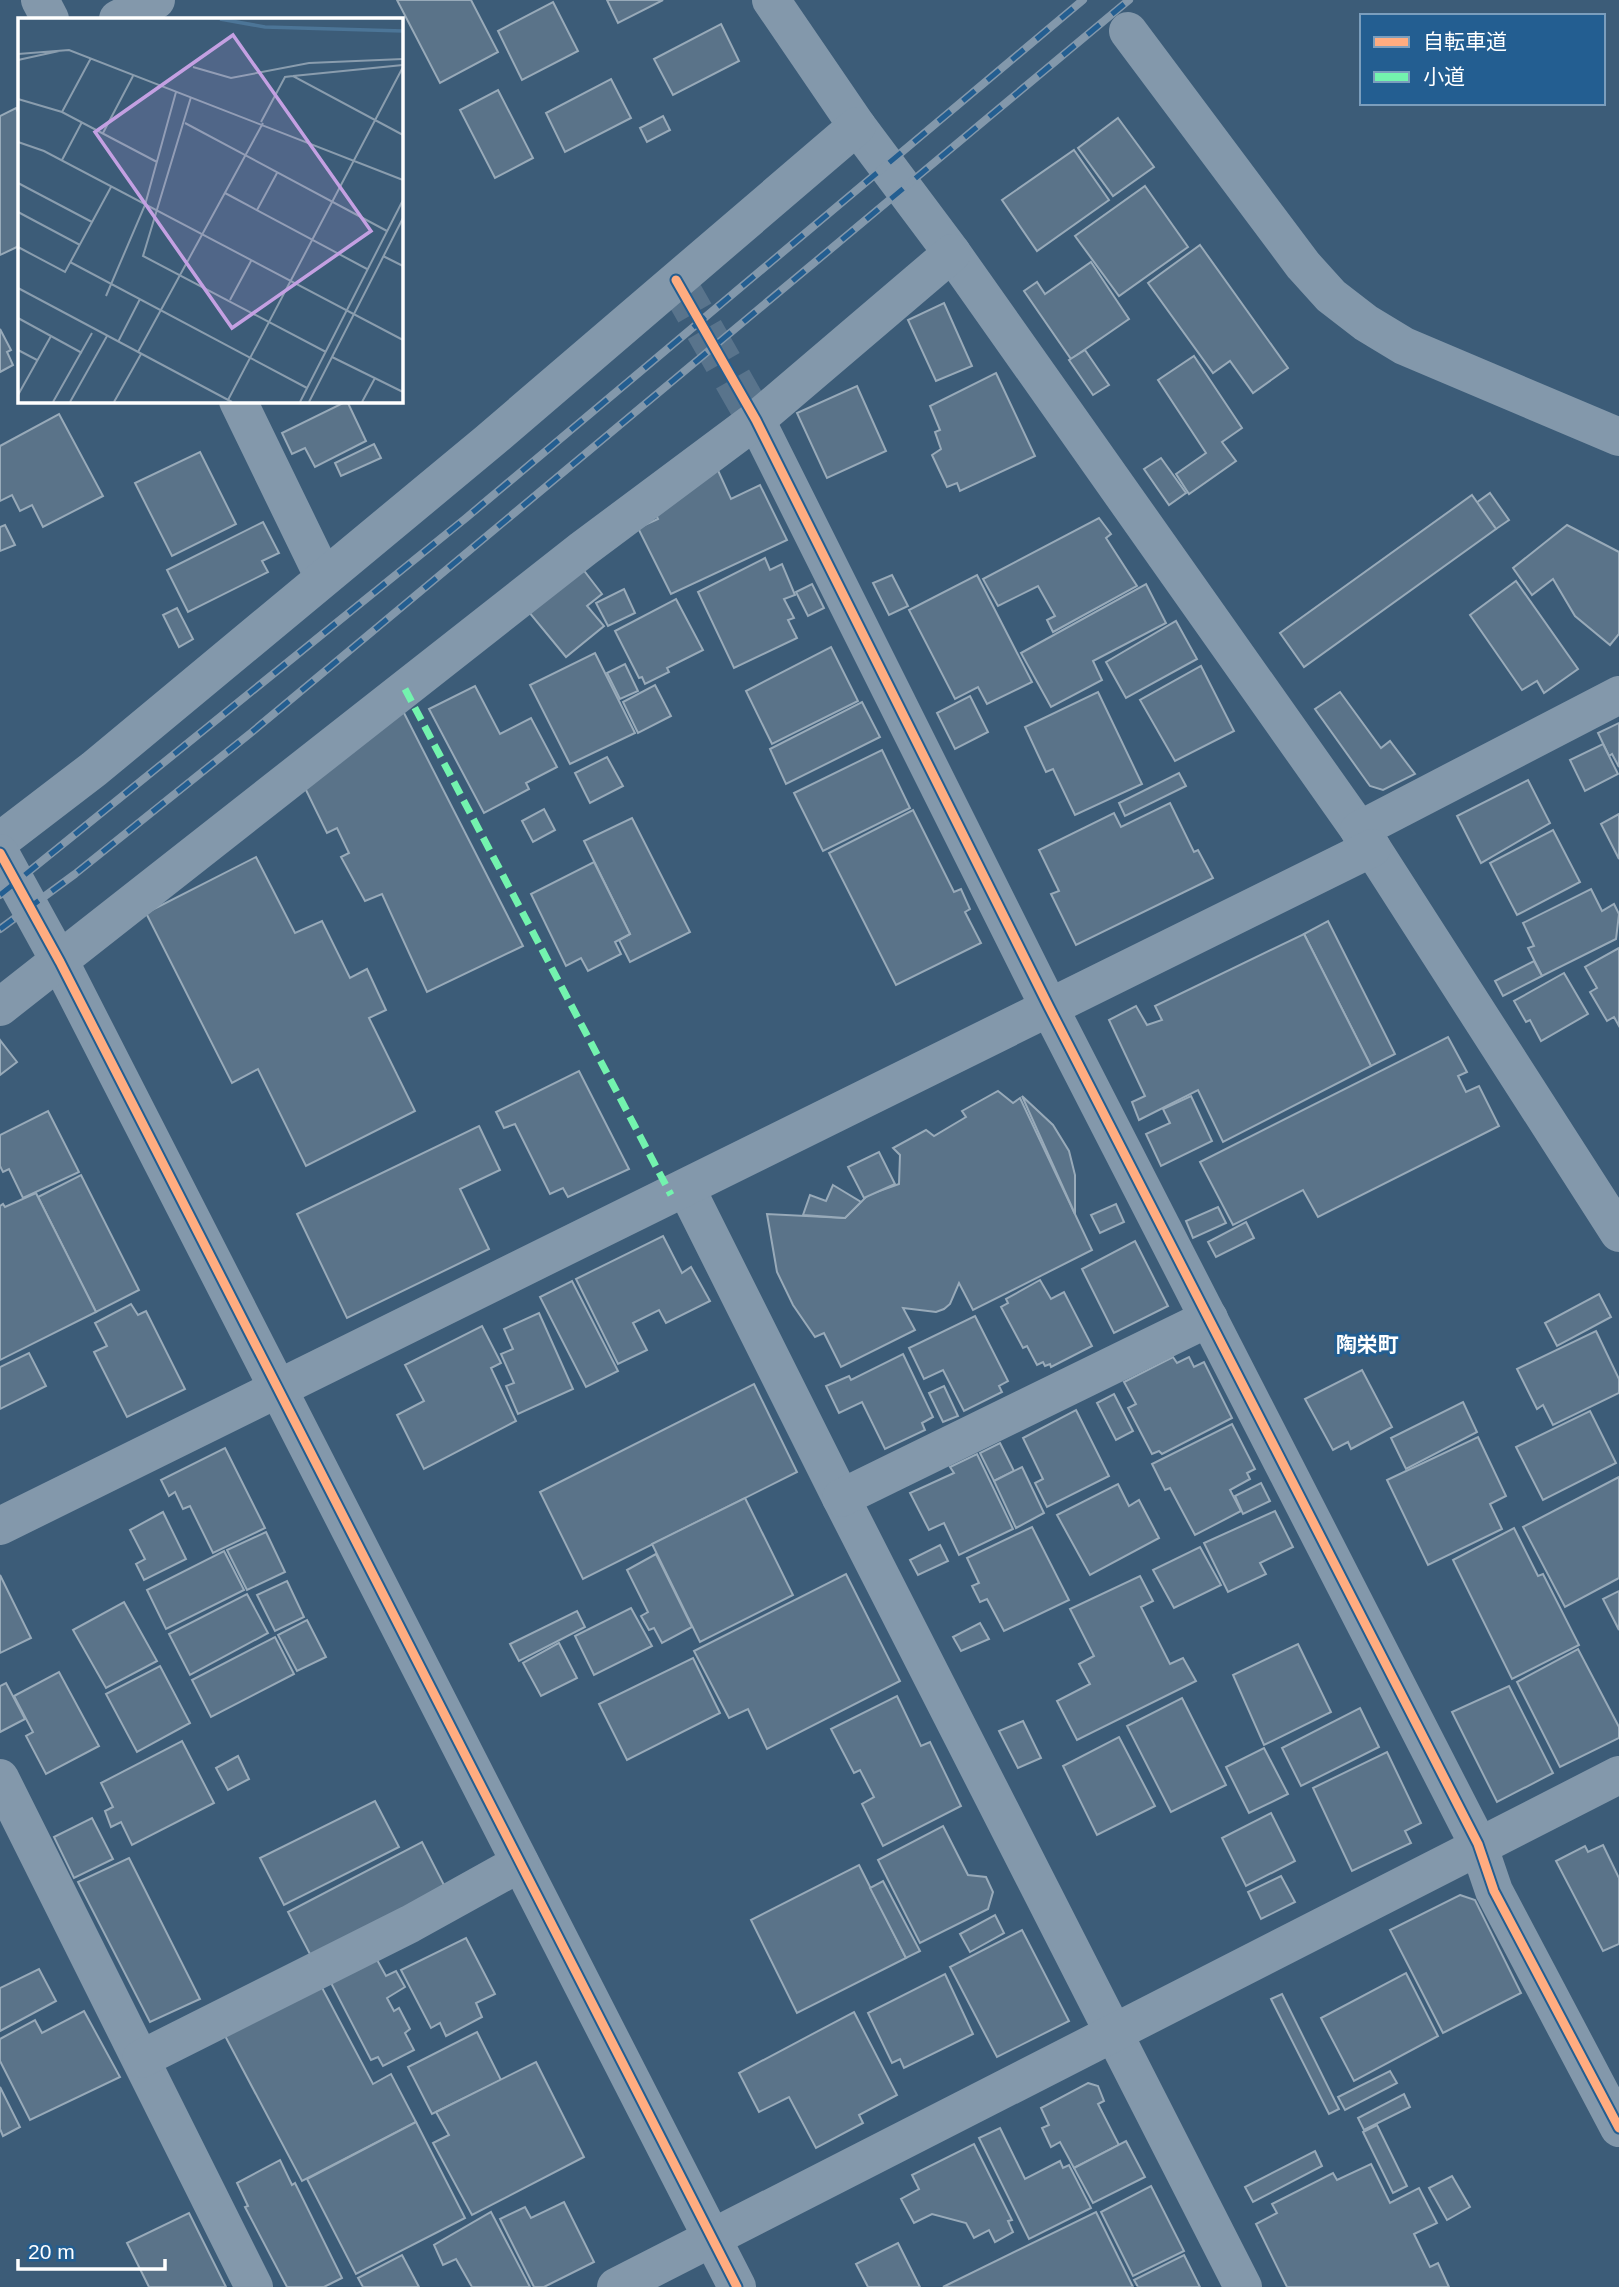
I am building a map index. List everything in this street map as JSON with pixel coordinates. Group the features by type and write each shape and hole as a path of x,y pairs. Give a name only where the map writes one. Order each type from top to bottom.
{"street":[{"path":"40,0 49,18"},
{"path":"120,18 156,0"},
{"path":"771,0 857,126 952,253 1365,839 1619,1233"},
{"path":"1128,31 1303,265 1331,296 1366,323 1404,346 1619,437"},
{"path":"0,842 94,769 323,576 488,442 857,126"},
{"path":"0,1007 583,549 757,420 952,253"},
{"path":"238,402 323,576"},
{"path":"757,420 1049,1007 1478,1844 1494,1891 1619,2128"},
{"path":"0,1526 1049,1007 1365,839 1619,695"},
{"path":"0,853 60,962 737,2287"},
{"path":"686,1188 1243,2287"},
{"path":"841,1498 1209,1318"},
{"path":"616,2287 1619,1774"},
{"path":"0,1779 254,2287"},
{"path":"141,2059 410,1924 520,1863"}],"building":[{"path":"397,0 471,0 498,52 440,83"},
{"path":"607,0 663,0 618,23"},
{"path":"553,2 578,51 522,80 498,31"},
{"path":"721,24 739,61 673,95 654,59"},
{"path":"611,79 631,118 565,152 546,113"},
{"path":"498,90 533,158 495,178 460,110"},
{"path":"16,108 18,112 18,246 0,255 0,116"},
{"path":"663,116 670,130 647,142 640,128"},
{"path":"1118,118 1154,167 1113,196 1078,148"},
{"path":"1074,150 1109,200 1037,251 1002,200"},
{"path":"1145,186 1188,247 1119,296 1075,236"},
{"path":"1200,245 1288,368 1253,393 1230,361 1213,373 1148,283"},
{"path":"1091,262 1129,319 1071,359 1024,291 1037,282 1045,294"},
{"path":"944,303 972,366 936,381 908,320"},
{"path":"0,329 11,350 7,352 13,365 0,372"},
{"path":"1085,350 1109,385 1093,395 1069,360"},
{"path":"1194,356 1242,428 1222,442 1236,461 1189,494 1176,474 1206,453 1158,380"},
{"path":"996,373 1035,456 960,491 957,483 947,487 932,455 941,449 935,432 940,430 930,406"},
{"path":"857,386 886,451 827,478 797,413"},
{"path":"347,402 366,441 315,467 305,448 292,454 282,433"},
{"path":"59,414 103,496 43,527 32,505 20,511 12,495 0,501 0,446"},
{"path":"374,444 381,458 341,476 335,463"},
{"path":"200,452 236,524 172,556 135,483"},
{"path":"1161,458 1186,493 1169,505 1144,469"},
{"path":"716,466 731,499 760,485 787,540 671,594 638,528 658,519 655,513"},
{"path":"1490,493 1509,520 1496,529 1476,503"},
{"path":"1472,495 1496,529 1304,667 1280,633"},
{"path":"1099,518 1111,534 1106,538 1137,586 1053,632 1047,620 1055,616 1038,586 998,606 983,579"},
{"path":"263,522 279,553 262,561 268,572 188,612 167,570"},
{"path":"5,525 15,545 0,551 0,527"},
{"path":"1567,525 1619,552 1619,634 1610,645 1575,616 1553,579 1532,595 1513,568"},
{"path":"765,558 770,570 782,564 795,595 784,599 794,618 788,620 797,638 734,668 698,592"},
{"path":"582,568 602,594 587,606 604,626 566,657 528,611"},
{"path":"892,575 908,606 889,615 873,583"},
{"path":"977,575 1032,682 987,704 978,687 955,699 909,610"},
{"path":"1516,581 1578,669 1544,693 1537,681 1522,690 1470,615"},
{"path":"812,584 824,608 808,616 796,592"},
{"path":"1146,584 1166,623 1093,661 1102,680 1051,707 1021,653"},
{"path":"624,589 635,613 608,626 596,603"},
{"path":"676,599 703,650 667,668 669,672 645,684 642,677 639,678 615,631"},
{"path":"177,608 193,639 179,647 163,615"},
{"path":"1176,621 1197,659 1126,698 1106,662"},
{"path":"831,647 858,701 772,744 746,691"},
{"path":"595,653 635,733 570,764 530,685"},
{"path":"625,664 638,691 620,699 607,673"},
{"path":"1201,666 1234,731 1175,761 1140,700"},
{"path":"655,685 671,716 638,733 623,702"},
{"path":"475,686 500,734 531,718 557,767 526,783 529,789 484,813 429,709"},
{"path":"1098,692 1142,784 1075,815 1053,769 1046,772 1025,727"},
{"path":"1340,692 1381,748 1390,741 1415,774 1383,790 1370,786 1315,709"},
{"path":"970,696 988,732 955,749 937,713"},
{"path":"862,702 880,737 786,784 770,749"},
{"path":"403,711 523,946 427,992 382,894 365,901 341,857 349,853 337,828 327,833 305,788"},
{"path":"1619,723 1619,767 1612,754 1609,756 1598,733"},
{"path":"1603,744 1618,774 1585,791 1570,760"},
{"path":"882,750 910,808 823,851 794,793"},
{"path":"607,757 623,786 590,803 575,773"},
{"path":"1179,773 1186,786 1125,816 1119,803"},
{"path":"1528,780 1550,823 1481,863 1457,816"},
{"path":"1170,803 1194,852 1198,850 1213,878 1076,945 1051,894 1059,891 1039,850 1114,813 1121,827"},
{"path":"544,809 555,830 533,842 522,821"},
{"path":"913,810 954,892 961,889 970,909 965,912 981,943 896,985 829,853"},
{"path":"1619,814 1619,859 1601,824"},
{"path":"632,818 690,932 630,962 619,940 630,934 584,841"},
{"path":"1553,830 1580,882 1517,915 1490,863"},
{"path":"256,857 295,933 322,921 350,978 367,969 386,1010 369,1018 415,1111 306,1166 258,1069 232,1083 146,913"},
{"path":"594,862 630,934 615,942 621,954 588,971 581,958 566,966 531,894"},
{"path":"1591,889 1602,911 1614,904 1619,914 1616,939 1542,976 1528,948 1534,946 1523,923"},
{"path":"1328,921 1395,1054 1371,1066 1304,934"},
{"path":"1304,934 1371,1066 1223,1142 1198,1090 1139,1120 1132,1102 1145,1096 1109,1020 1136,1006 1147,1025 1162,1020 1155,1006"},
{"path":"1619,948 1619,1026 1614,1017 1607,1021 1590,992 1597,988 1585,967"},
{"path":"1534,961 1542,976 1503,996 1495,981"},
{"path":"1564,973 1588,1014 1541,1041 1530,1020 1526,1022 1514,1001"},
{"path":"1448,1037 1467,1072 1458,1076 1466,1092 1479,1086 1499,1126 1318,1217 1303,1190 1233,1225 1200,1162"},
{"path":"0,1040 17,1062 0,1075"},
{"path":"579,1071 629,1169 568,1197 563,1188 550,1194 515,1124 504,1128 496,1112"},
{"path":"998,1091 1013,1103 1020,1098 1092,1250 973,1310 959,1283 950,1304 944,1309 936,1312 903,1308 915,1330 841,1367 824,1333 815,1337 793,1305 777,1272 767,1214 845,1218 868,1195 899,1184 900,1155 893,1148 926,1130 934,1136 966,1117 962,1111"},
{"path":"1022,1096 1053,1125 1069,1151 1075,1175 1075,1214"},
{"path":"1191,1096 1212,1141 1161,1166 1146,1134 1170,1123 1163,1109"},
{"path":"48,1111 79,1172 23,1198 9,1169 3,1172 0,1166 0,1135"},
{"path":"479,1126 500,1170 460,1189 489,1249 347,1318 297,1214"},
{"path":"879,1152 895,1184 864,1198 848,1167"},
{"path":"81,1175 139,1290 96,1312 38,1197"},
{"path":"833,1185 861,1202 845,1218 803,1215 810,1195 826,1201"},
{"path":"36,1193 96,1312 0,1360 0,1206 3,1204 5,1207"},
{"path":"1116,1204 1124,1222 1100,1233 1091,1215"},
{"path":"1218,1207 1226,1223 1193,1238 1186,1221"},
{"path":"1246,1222 1254,1238 1216,1257 1208,1242"},
{"path":"663,1236 682,1273 691,1267 710,1301 666,1323 659,1310 633,1323 647,1350 618,1364 576,1279"},
{"path":"1135,1241 1168,1306 1114,1333 1082,1269"},
{"path":"1040,1280 1051,1299 1064,1292 1092,1346 1051,1367 1050,1364 1045,1366 1043,1362 1037,1365 1027,1346 1023,1348 1001,1307 1008,1303 1006,1299"},
{"path":"572,1281 618,1371 586,1387 540,1297"},
{"path":"1599,1294 1611,1317 1557,1346 1545,1323"},
{"path":"131,1304 138,1315 146,1311 185,1389 127,1417 94,1352 107,1346 95,1323"},
{"path":"539,1313 573,1389 518,1414 506,1386 514,1383 501,1354 513,1349 504,1329"},
{"path":"975,1316 1008,1381 999,1386 1002,1392 964,1411 943,1370 924,1379 909,1348"},
{"path":"482,1326 501,1363 491,1368 516,1421 424,1469 397,1415 424,1401 405,1365"},
{"path":"1596,1331 1619,1379 1619,1393 1553,1425 1543,1405 1537,1409 1517,1369"},
{"path":"29,1353 46,1386 0,1409 0,1367"},
{"path":"903,1354 933,1417 922,1423 925,1430 885,1449 862,1402 839,1413 826,1386 849,1376 851,1380"},
{"path":"1173,1357 1177,1363 1189,1357 1194,1367 1204,1362 1232,1418 1162,1454 1159,1451 1152,1454 1128,1408 1136,1404 1124,1382"},
{"path":"1362,1370 1392,1427 1351,1449 1348,1442 1333,1450 1305,1399"},
{"path":"754,1384 797,1472 583,1579 540,1492"},
{"path":"944,1386 958,1416 943,1422 929,1393"},
{"path":"1114,1394 1133,1431 1116,1440 1097,1403"},
{"path":"1463,1402 1477,1432 1406,1469 1391,1438"},
{"path":"1076,1410 1109,1476 1047,1507 1035,1483 1043,1479 1023,1438"},
{"path":"1590,1411 1616,1463 1543,1500 1516,1447"},
{"path":"1232,1424 1255,1469 1247,1473 1250,1479 1230,1490 1241,1511 1195,1535 1170,1488 1165,1490 1152,1464"},
{"path":"1478,1437 1506,1496 1490,1504 1502,1529 1428,1565 1387,1480"},
{"path":"1000,1443 1014,1471 994,1481 980,1453"},
{"path":"225,1448 265,1528 213,1553 190,1506 183,1509 175,1492 169,1496 161,1480"},
{"path":"977,1454 1013,1529 959,1555 944,1523 929,1530 910,1493 954,1473 950,1467"},
{"path":"1022,1467 1044,1513 1016,1528 994,1481"},
{"path":"1619,1477 1619,1578 1565,1607 1523,1527"},
{"path":"1261,1483 1270,1501 1243,1514 1235,1496"},
{"path":"1118,1484 1129,1506 1139,1500 1159,1538 1090,1575 1057,1515"},
{"path":"745,1498 793,1595 700,1642 652,1544"},
{"path":"1275,1511 1293,1547 1260,1563 1266,1574 1228,1592 1204,1543"},
{"path":"163,1512 186,1559 144,1580 136,1564 145,1559 130,1530"},
{"path":"1032,1527 1069,1600 1004,1631 987,1599 980,1602 972,1586 979,1583 967,1558"},
{"path":"1514,1528 1538,1576 1543,1574 1579,1645 1512,1679 1453,1560"},
{"path":"266,1532 285,1572 247,1590 227,1550"},
{"path":"940,1545 948,1561 918,1575 910,1560"},
{"path":"1200,1547 1221,1585 1174,1608 1153,1570"},
{"path":"224,1551 244,1590 166,1629 147,1590"},
{"path":"656,1554 692,1627 662,1643 654,1628 649,1630 641,1616 648,1612 627,1570"},
{"path":"846,1574 900,1681 767,1749 748,1709 729,1718 694,1651"},
{"path":"0,1575 31,1638 0,1653"},
{"path":"1140,1576 1153,1601 1141,1607 1170,1664 1183,1658 1196,1681 1077,1740 1057,1701 1090,1684 1079,1664 1094,1656 1070,1609"},
{"path":"287,1581 304,1617 275,1631 257,1595"},
{"path":"1619,1591 1619,1630 1603,1599"},
{"path":"247,1594 268,1633 190,1675 169,1634"},
{"path":"124,1602 157,1661 106,1688 73,1630"},
{"path":"631,1608 652,1646 594,1675 575,1636"},
{"path":"577,1611 585,1627 519,1661 510,1644"},
{"path":"307,1620 326,1657 297,1671 278,1635"},
{"path":"980,1623 989,1639 961,1651 953,1637"},
{"path":"275,1637 294,1674 211,1717 192,1680"},
{"path":"559,1643 577,1678 541,1696 523,1663"},
{"path":"1298,1644 1331,1712 1264,1745 1233,1675"},
{"path":"1578,1649 1619,1727 1619,1738 1560,1767 1517,1682"},
{"path":"693,1658 720,1713 627,1760 599,1704"},
{"path":"160,1666 190,1723 137,1752 106,1694"},
{"path":"59,1672 99,1746 46,1774 26,1736 33,1732 14,1696"},
{"path":"6,1683 25,1719 0,1732 0,1686"},
{"path":"1509,1686 1553,1773 1497,1802 1452,1712"},
{"path":"897,1696 921,1746 930,1742 961,1806 883,1846 862,1804 874,1797 860,1770 854,1773 831,1729"},
{"path":"1182,1698 1226,1785 1171,1812 1127,1726"},
{"path":"1360,1708 1379,1747 1301,1786 1282,1748"},
{"path":"1023,1721 1041,1758 1018,1768 999,1731"},
{"path":"1119,1737 1155,1806 1097,1835 1063,1766"},
{"path":"182,1741 214,1803 132,1845 121,1822 111,1827 105,1811 113,1807 101,1783"},
{"path":"1264,1748 1288,1794 1249,1813 1226,1767"},
{"path":"1387,1752 1421,1823 1405,1831 1411,1843 1352,1871 1313,1788"},
{"path":"238,1756 249,1779 228,1790 216,1768"},
{"path":"375,1801 399,1847 284,1905 260,1858"},
{"path":"1271,1813 1295,1861 1246,1886 1222,1838"},
{"path":"92,1818 113,1859 74,1878 54,1837"},
{"path":"943,1826 968,1875 986,1877 993,1892 988,1909 920,1943 878,1860"},
{"path":"422,1842 446,1889 311,1956 288,1912"},
{"path":"1603,1845 1619,1878 1619,1944 1603,1951 1556,1861 1585,1846 1588,1852"},
{"path":"129,1858 200,1999 150,2022 78,1882"},
{"path":"859,1865 906,1958 797,2013 751,1920"},
{"path":"1281,1876 1295,1902 1261,1919 1248,1892"},
{"path":"883,1881 920,1951 906,1958 870,1888"},
{"path":"1460,1895 1475,1900 1521,1993 1443,2033 1390,1930"},
{"path":"995,1915 1004,1933 970,1952 960,1934"},
{"path":"1022,1930 1069,2021 997,2057 950,1967"},
{"path":"466,1938 495,1994 476,2003 482,2017 446,2036 440,2023 431,2028 401,1970"},
{"path":"376,1958 386,1976 396,1971 405,1987 387,1998 394,2011 399,2008 410,2029 405,2033 414,2050 383,2066 378,2057 371,2060 330,1981"},
{"path":"39,1969 56,2001 0,2031 0,1988"},
{"path":"1406,1973 1438,2036 1354,2081 1321,2018"},
{"path":"945,1974 973,2034 904,2068 900,2059 892,2063 868,2013"},
{"path":"319,1982 373,2084 391,2074 416,2122 302,2181 223,2032"},
{"path":"1282,1994 1339,2109 1329,2114 1271,1999"},
{"path":"84,2011 120,2077 30,2120 0,2061 0,2039 35,2020 42,2033"},
{"path":"854,2012 897,2095 859,2115 863,2123 816,2148 789,2097 759,2112 739,2073"},
{"path":"477,2032 501,2080 432,2114 408,2067"},
{"path":"536,2062 584,2157 472,2215 433,2143 449,2135 436,2112"},
{"path":"1390,2071 1397,2083 1345,2110 1338,2097"},
{"path":"1088,2083 1098,2086 1104,2101 1098,2104 1119,2145 1074,2168 1060,2142 1051,2147 1042,2128 1049,2125 1041,2108"},
{"path":"0,2087 20,2127 3,2136 0,2129"},
{"path":"1404,2094 1410,2107 1364,2130 1358,2118"},
{"path":"416,2122 465,2218 356,2274 307,2179"},
{"path":"1377,2125 1407,2186 1393,2193 1363,2132"},
{"path":"1000,2128 1025,2179 1060,2161 1063,2168 1069,2165 1091,2208 1029,2239 979,2138"},
{"path":"1126,2141 1145,2177 1093,2203 1074,2168"},
{"path":"974,2144 1012,2220 1008,2221 1013,2232 995,2242 989,2230 974,2238 966,2223 932,2214 914,2223 901,2199 919,2189 912,2175"},
{"path":"1315,2151 1322,2166 1253,2202 1245,2187"},
{"path":"280,2160 292,2185 295,2183 342,2278 324,2287 287,2287 245,2207 248,2206 237,2183"},
{"path":"1371,2164 1390,2203 1419,2188 1437,2223 1414,2234 1430,2267 1438,2263 1449,2287 1287,2287 1256,2224 1277,2213 1272,2204 1333,2173 1337,2180"},
{"path":"1452,2176 1470,2207 1447,2220 1429,2188"},
{"path":"1151,2186 1184,2251 1133,2276 1101,2212"},
{"path":"564,2202 594,2262 544,2287 534,2287 500,2219 525,2207 531,2218"},
{"path":"491,2212 530,2287 472,2287 456,2259 443,2265 434,2245"},
{"path":"1096,2212 1133,2287 943,2287"},
{"path":"189,2213 226,2287 149,2287 127,2243"},
{"path":"898,2243 920,2287 868,2287 856,2264"},
{"path":"402,2255 419,2287 363,2287 358,2278"},
{"path":"1184,2255 1200,2287 1138,2287 1134,2280"}],"tunnel":[{"path":"676,280 756,420"}],"railway":[{"path":"0,895 466,518 1083,0"},
{"path":"0,929 75,874 252,732 1129,0"}],"marked path":[{"path":"405,689 671,1195"}],"cycle path":[{"path":"676,280 756,420 1049,1007 1478,1844 1494,1891 1619,2128"},
{"path":"0,853 60,962 737,2287"}],"district":[{"name":"陶栄町","path":"1367,1345"}]}
